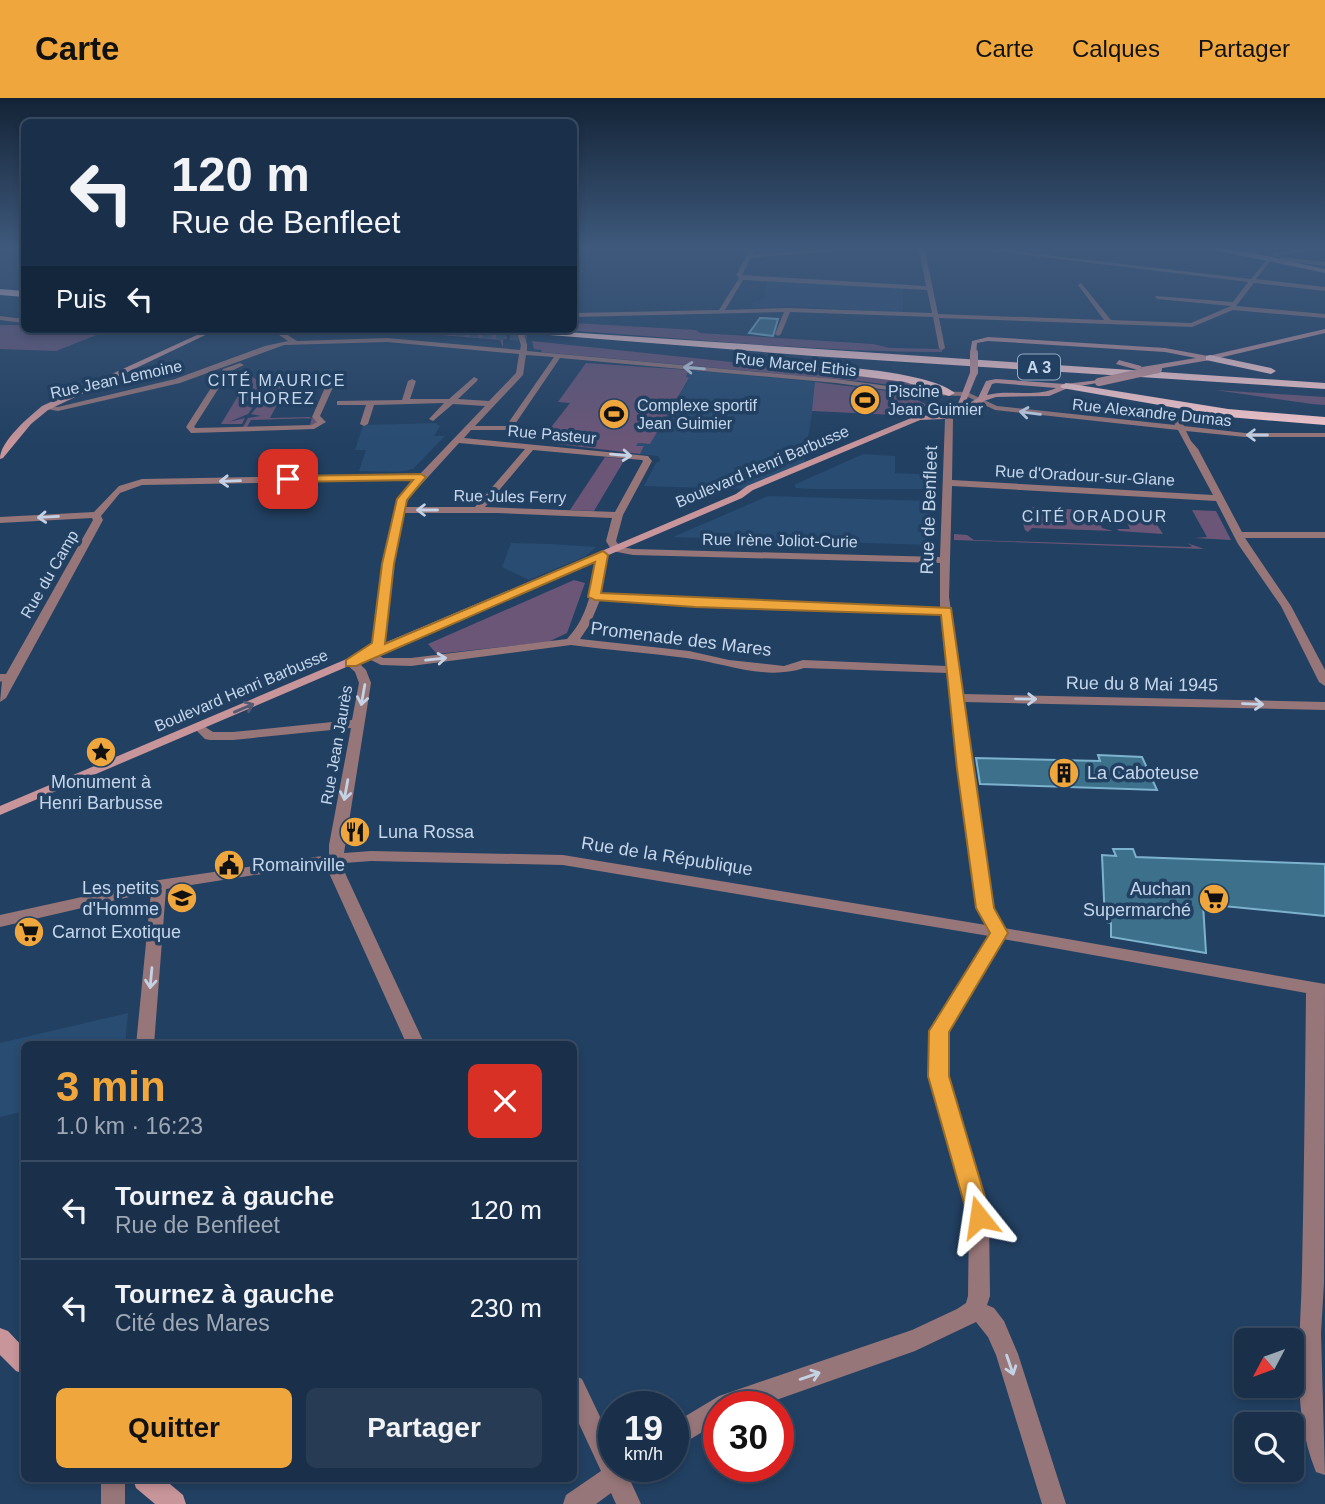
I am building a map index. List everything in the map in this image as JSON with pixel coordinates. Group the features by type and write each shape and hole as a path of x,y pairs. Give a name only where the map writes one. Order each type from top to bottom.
{"highway":[{"name":"A 3","path":"523,339 754,349 1325,386"},
{"name":"A 3","path":"523,339 1325,393"},
{"path":"754,349 770,347 1119,362 1154,367"},
{"path":"692,351 905,379 948,393"},
{"path":"1204,356 1250,367 1325,377"},
{"path":"1066,386 1228,413 1325,421"}],"street":[{"path":"577,316 633,314"},
{"path":"778,334 786,314"},
{"path":"864,314 1192,325 1216,314"},
{"path":"934,314 942,348"},
{"path":"1103,314 1110,323"},
{"path":"1303,314 1325,316"},
{"path":"0,318 21,322"},
{"path":"974,374 996,381 1066,386 1099,382 1154,367 1325,331"},
{"path":"0,456 28,422 45,408 206,333"},
{"path":"280,333 296,343"},
{"path":"981,399 996,395 1049,394 1085,381 1178,364 1204,356 1312,334"},
{"name":"Rue Jean Lemoine","path":"45,408 58,409 177,381 254,350 296,343 523,339"},
{"name":"Rue Marcel Ethis","path":"523,339 558,356 836,381 925,393 967,394 981,399"},
{"name":"Rue Jean Jaurès","path":"334,859 365,683 355,666 379,645 388,564 402,499 520,373 523,339"},
{"path":"967,394 974,374 974,342 988,339 1138,348 1204,356"},
{"path":"254,350 257,352 254,359 226,371 190,427 194,431 314,427 322,422 316,417 335,374"},
{"path":"467,428 508,428 558,356"},
{"path":"1119,362 1136,365 1134,370"},
{"path":"433,419 474,379"},
{"path":"405,402 412,381"},
{"name":"Boulevard Henri Barbusse","path":"919,418 949,419 970,408 981,399 989,383 996,381"},
{"name":"Boulevard Henri Barbusse","path":"0,811 199,727 355,666 370,655 739,496 750,488 919,418 944,417 960,410 967,394"},
{"name":"Rue Alexandre Dumas","path":"981,399 989,407 1182,429 1245,435 1325,435"},
{"path":"340,403 450,401 492,404"},
{"path":"364,424 371,403"},
{"path":"1059,404 1063,416"},
{"path":"1173,411 1255,564 1286,606 1325,682"},
{"name":"Rue de Benfleet","path":"949,419 944,597 985,908 999,933"},
{"name":"Rue Pasteur","path":"456,440 645,458 648,461 618,515"},
{"path":"478,510 532,446"},
{"name":"Rue du Camp","path":"0,698 5,677 98,520 96,515 105,509 115,491 126,485 142,482 421,477"},
{"name":"Rue d'Oradour-sur-Glane","path":"949,483 1219,498"},
{"name":"Rue Jules Ferry","path":"401,510 618,515"},
{"path":"0,520 96,515"},
{"path":"616,549 611,541 618,515"},
{"path":"1240,535 1325,535"},
{"name":"Rue Irène Joliot-Curie","path":"616,549 633,552 944,560"},
{"path":"571,642 579,635 595,597 603,555"},
{"path":"595,597 947,611"},
{"name":"Promenade des Mares","path":"370,655 381,661 411,662 571,642 689,655 729,664 785,670 803,664 862,664 954,670"},
{"name":"Rue du 8 Mai 1945","path":"957,698 1325,706"},
{"path":"199,727 210,736 233,736 358,723"},
{"name":"Rue de la République","path":"0,922 159,885 334,859 371,856 563,860 1320,990"},
{"path":"334,859 337,873 414,1041"},
{"path":"145,1041 159,885"},
{"path":"770,1391 915,1340 945,1328 974,1310 979,1296 979,1217 938,1076 939,1031 999,933"},
{"path":"1320,990 1319,1286 1310,1333 1312,1414 1325,1463"},
{"path":"974,1310 991,1322 1007,1354 1054,1504"},
{"path":"1,1340 21,1360"},
{"path":"577,1392 598,1429"},
{"path":"113,1482 113,1504"},
{"path":"148,1482 174,1504"},
{"path":"575,1504 606,1482"},
{"path":"624,1482 629,1504"}],"shaded area":[{"path":"577,323 873,344 890,348 942,349 942,352 793,347 577,331"},
{"path":"0,325 21,325 21,333 102,333 56,351 0,349"},
{"path":"418,333 505,333 507,339 503,339 503,347 500,340"},
{"path":"532,341 872,377 909,382 931,390 541,352 542,350 534,349"},
{"name":"Complexe sportif Jean Guimier","path":"586,363 689,370 686,377 689,378 650,444 638,443 636,446 644,446 640,454 557,444 552,426 570,403 558,402"},
{"path":"689,370 817,382 804,463 743,489 644,486 656,463 660,461 658,456 640,454 644,447 635,447 638,443 650,444 689,379 686,378"},
{"path":"250,376 256,379 256,384 264,391 259,401 247,401 240,405 253,407 248,414 229,422 245,418 242,424 221,424"},
{"path":"292,376 270,418 312,418 251,420 247,427 243,427 248,418 261,416 251,414 276,385 275,381"},
{"name":"Piscine Jean Guimier","path":"815,382 904,393 931,407 916,416 812,411"},
{"path":"1215,390 1325,397 1325,405 1312,404"},
{"path":"312,418 318,420 315,425 310,425"},
{"path":"436,423 440,426 434,436 445,436 413,469 398,472 359,471 366,450 355,450 363,425"},
{"path":"863,454 895,456 895,473 935,475 933,489 811,489 796,488 794,485"},
{"path":"605,457 625,459 594,511 570,510"},
{"path":"768,496 929,501 933,504 933,510 929,510 927,536 931,537 930,545 673,537"},
{"path":"1033,507 1051,508 1052,516 1057,515 1054,508 1079,510 1085,514 1082,510 1102,511 1092,517 1097,517 1102,528 1113,531 1032,528 1028,532 1020,514 1048,515 1021,512"},
{"path":"1192,510 1216,511 1231,540 1194,538 1207,537"},
{"path":"1122,512 1152,517 1163,534 1119,531 1117,529 1130,529"},
{"path":"954,534 967,535 974,540 1192,546 1187,543 1204,549 954,540"},
{"path":"511,543 596,547 586,556 529,580 502,567"},
{"path":"574,580 585,583 567,633 548,642 437,654 428,644"},
{"path":"128,1013 125,1041 21,1041 21,1112 0,1117 0,1043"}],"building":[{"path":"760,318 778,319 773,336 749,333"},
{"name":"La Caboteuse","path":"1098,755 1142,757 1157,790 980,784 976,758 1100,761"},
{"name":"Auchan Supermarché","path":"1113,849 1133,849 1136,857 1325,864 1325,916 1203,904 1206,953 1111,937 1111,923 1105,922 1102,855 1116,856"}],"tunnel":[{"path":"478,333 527,337"}],"place":[{"name":"Piscine Jean Guimier","path":"865,400"},
{"name":"Complexe sportif Jean Guimier","path":"614,414"},
{"name":"Monument à Henri Barbusse","path":"101,752"},
{"name":"La Caboteuse","path":"1064,773"},
{"name":"Luna Rossa","path":"355,832"},
{"name":"Romainville","path":"229,865"},
{"name":"Les petits d'Homme","path":"182,898"},
{"name":"Auchan Supermarché","path":"1214,899"},
{"name":"Carnot Exotique","path":"29,932"}],"district":[{"name":"CITÉ MAURICE THOREZ","path":"277,389"},
{"name":"CITÉ ORADOUR","path":"1095,516"}],"route":[{"path":"288,479 421,477 402,499 388,564 379,645 351,663 603,555 595,597 947,611 965,769 985,908 999,933 939,1031 938,1076 979,1217"}]}
